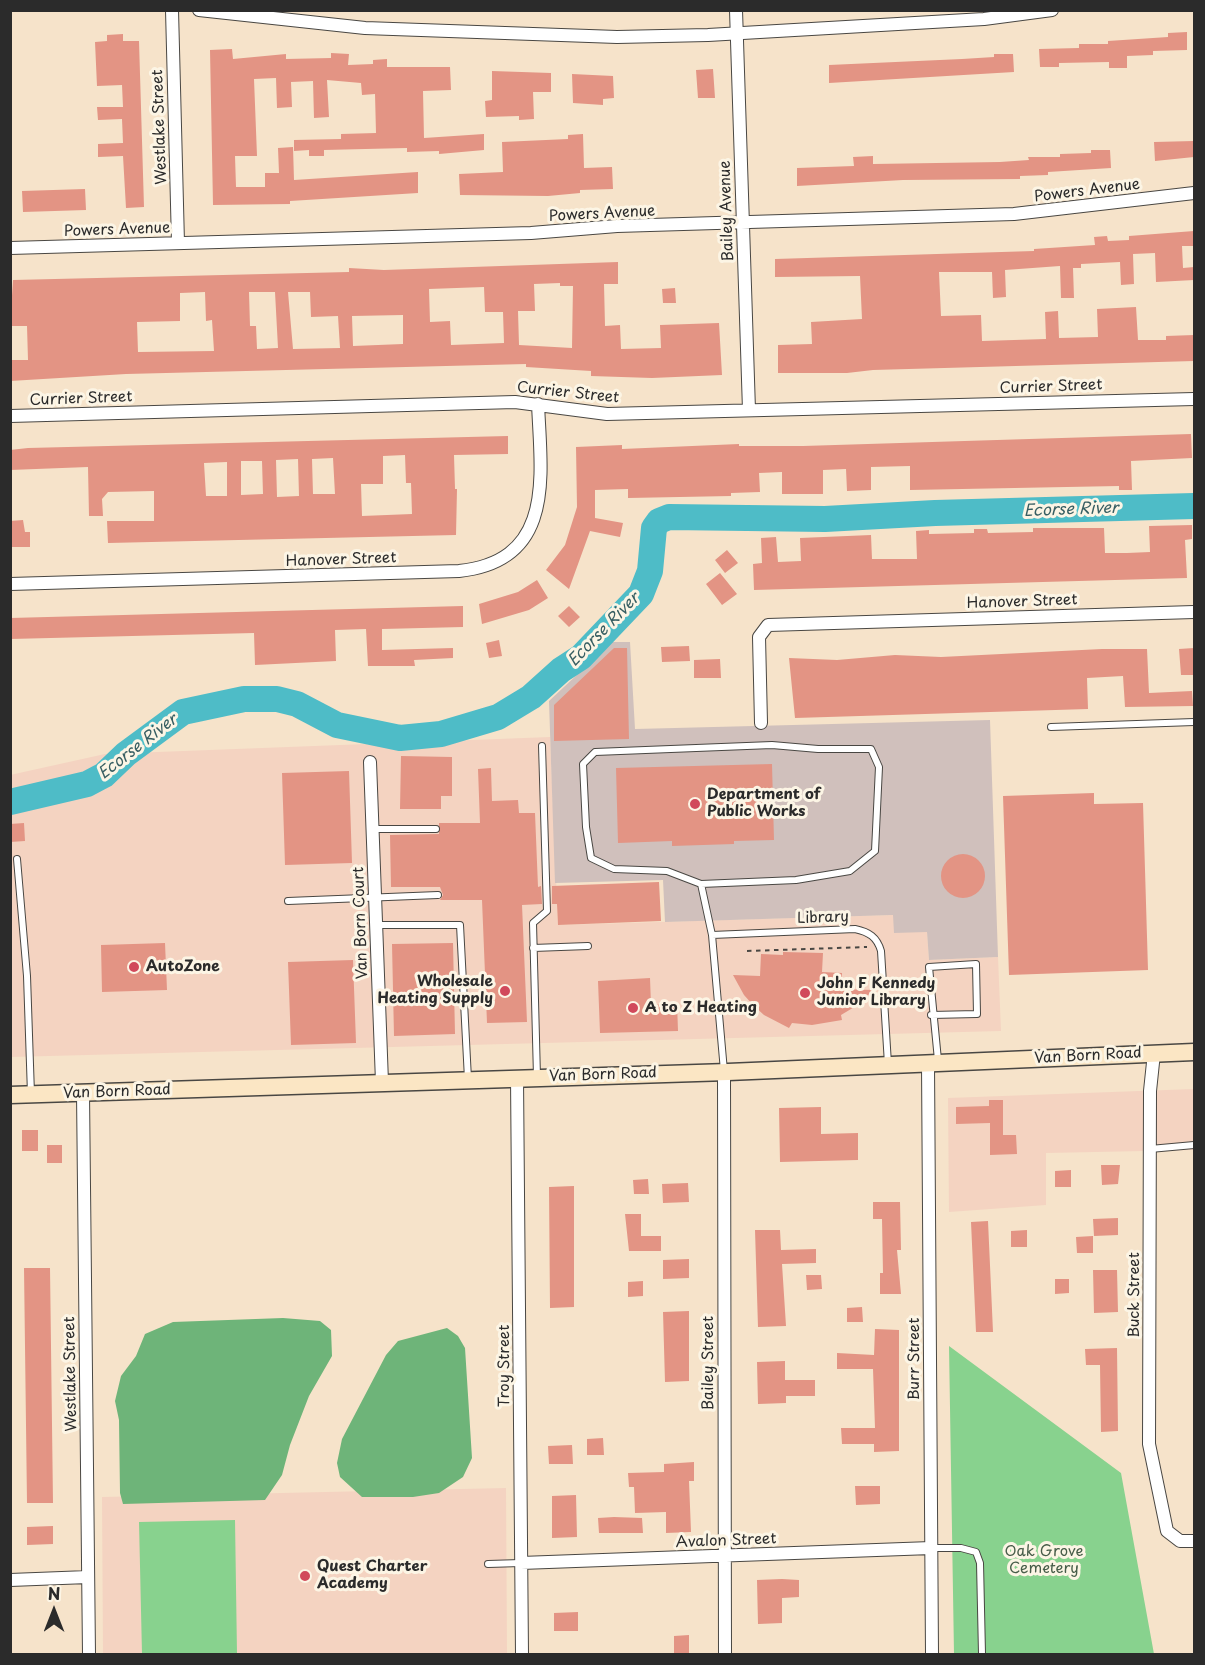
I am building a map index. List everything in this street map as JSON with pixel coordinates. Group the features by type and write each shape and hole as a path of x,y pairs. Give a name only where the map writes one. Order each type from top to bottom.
{"main road":[{"name":"Van Born Road","path":"10,1095 724,1072 1194,1052"}],"street":[{"name":"Westlake Street","path":"172,10 178,243"},
{"path":"198,10 365,28 532,36 617,37 736,33 984,19 1052,10"},
{"name":"Bailey Avenue","path":"736,10 749,411"},
{"name":"Powers Avenue","path":"10,248 531,233 617,226 1014,214 1194,193"},
{"name":"Currier Street","path":"10,416 505,402 538,404 607,414 1194,399"},
{"name":"Hanover Street","path":"10,584 447,572 482,567 499,560 514,548 527,534 537,513 542,487 538,404"},
{"name":"Hanover Street","path":"761,723 759,642 763,628 775,624 1194,612"},
{"name":"Van Born Court","path":"370,762 382,1082"},
{"name":"Buck Street","path":"1154,1053 1150,1091 1149,1444 1170,1534 1180,1541 1194,1541"},
{"name":"Burr Street","path":"933,1064 931,1548 933,1654"},
{"name":"Bailey Street","path":"724,1072 725,1654"},
{"name":"Troy Street","path":"517,1078 522,1654"},
{"name":"Westlake Street","path":"83,1093 89,1654"},
{"name":"Avalon Street","path":"521,1563 931,1548"},
{"path":"10,1580 88,1577"}],"lane":[{"path":"1051,727 1194,722"},
{"path":"772,745 818,749 871,749 879,767 875,850 850,871 796,880 701,884 668,871 614,869 591,858 586,827 583,764 596,752 772,745"},
{"path":"537,1077 533,923 547,911 542,746"},
{"path":"372,829 436,829"},
{"path":"17,859 27,976 31,1095"},
{"path":"701,884 712,935 724,1072"},
{"path":"288,901 438,895"},
{"path":"376,925 460,925 468,1079"},
{"name":"Library","path":"712,935 855,929 865,931 877,939 881,951 888,1065"},
{"path":"533,948 588,946"},
{"path":"931,1016 978,1014 976,964 929,967 931,1016 933,1064"},
{"path":"1150,1149 1194,1145"},
{"path":"931,1548 961,1548 976,1551 980,1563 982,1654"},
{"path":"488,1564 521,1563"}],"path":[{"path":"747,951 832,946 870,947 873,950"}],"shaded area":[{"path":"612,642 630,642 635,729 990,720 998,957 929,960 927,932 894,933 893,915 665,922 663,880 555,883 549,701"},
{"path":"550,737 558,925 893,915 927,931 929,960 998,957 1001,1031 11,1057 10,775 105,754"},
{"path":"1194,1089 1194,1150 1046,1153 1046,1205 949,1212 948,1098"},
{"name":"Quest Charter Academy","path":"506,1488 507,1654 103,1654 102,1497"}],"green space":[{"path":"283,1318 320,1321 331,1330 332,1356 309,1396 290,1445 282,1475 265,1500 123,1504 120,1493 119,1420 115,1401 121,1376 136,1356 145,1334 173,1322"},
{"path":"447,1328 458,1336 465,1348 472,1458 463,1477 439,1493 413,1497 362,1497 340,1477 337,1463 342,1439 386,1355 398,1341"},
{"name":"Oak Grove Cemetery","path":"949,1346 1121,1473 1154,1654 954,1654"},
{"path":"235,1520 237,1654 142,1654 139,1522"}],"building":[{"path":"1187,32 1187,50 1153,51 1153,55 1127,56 1127,68 1109,68 1109,62 1059,63 1059,67 1040,67 1039,49 1079,48 1079,44 1108,44 1108,41 1168,37 1168,33"},
{"path":"123,34 123,41 139,41 144,207 126,208 123,156 98,157 98,144 123,143 122,119 98,120 97,107 123,107 122,85 97,86 95,42 107,41 107,35"},
{"path":"232,49 233,59 286,54 286,59 331,58 331,53 349,54 348,65 373,64 373,60 387,59 387,67 450,67 451,90 423,91 424,138 484,134 484,150 439,154 439,151 407,152 407,148 324,150 324,156 309,156 309,150 294,151 294,140 341,139 341,134 376,133 375,94 362,95 361,83 327,80 329,117 314,118 313,81 291,82 292,107 277,108 276,78 254,79 257,156 235,156 236,187 265,187 265,173 279,173 278,148 293,147 294,180 418,172 418,193 290,201 290,204 213,205 210,50"},
{"path":"994,54 1013,54 1014,72 829,83 829,65 994,57"},
{"path":"713,69 715,98 698,98 696,70"},
{"path":"492,71 551,73 551,92 533,92 534,119 519,120 519,116 486,117 485,101 492,100"},
{"path":"572,74 613,76 614,98 603,99 603,105 573,103"},
{"path":"583,134 584,168 612,167 613,189 580,190 580,193 548,196 460,195 459,174 503,172 502,142 568,139 568,135"},
{"path":"1194,141 1194,157 1155,161 1154,142"},
{"path":"1091,150 1110,150 1111,168 1048,172 1048,175 1020,176 1020,179 903,180 797,186 797,168 854,166 853,157 873,156 873,164 1000,162 1029,160 1028,157 1060,157 1060,154 1091,153"},
{"path":"85,189 86,210 23,212 22,191"},
{"path":"1194,231 1194,246 1182,246 1183,268 1194,267 1194,280 1156,282 1155,253 1133,254 1134,284 1121,285 1120,262 1081,264 1081,268 1073,268 1074,298 1061,298 1060,266 1005,270 1006,297 993,298 992,272 939,272 941,316 981,315 982,341 1046,339 1045,312 1058,311 1059,338 1098,337 1097,309 1136,307 1138,340 1166,340 1166,336 1194,335 1194,361 873,370 847,373 778,373 778,345 812,344 811,322 862,319 860,276 775,277 775,259 1034,251 1034,249 1095,245 1094,237 1107,236 1108,241 1129,240 1129,236"},
{"path":"618,262 618,284 604,284 605,326 620,325 621,349 661,348 660,325 719,323 722,375 652,378 591,376 591,371 526,367 526,364 126,374 10,381 10,360 28,360 27,326 10,326 13,280 349,272 349,268 384,270","holes":["560,283 560,286 573,286 572,348 519,345 518,311 535,311 534,284","484,287 485,312 503,312 504,343 451,345 450,321 430,322 429,289","205,292 206,321 212,320 214,351 138,352 137,322 180,321 180,293","249,292 275,292 278,348 257,349 256,326 250,326","288,292 310,292 311,317 338,316 340,348 293,349","403,315 403,344 353,346 352,316"]},
{"path":"675,288 676,303 663,303 662,289"},
{"path":"1191,434 1192,458 1131,461 1132,490 1119,490 1119,486 910,490 910,466 871,467 871,490 847,491 846,469 823,470 823,494 782,494 782,472 759,473 760,492 731,493 731,496 628,498 628,489 595,490 595,518 623,523 620,537 590,531 569,589 546,570 565,545 577,507 576,447 622,445 622,449 739,444 739,446 803,446"},
{"path":"508,436 508,454 454,455 455,489 457,489 456,535 108,543 107,521 154,521 154,491 108,492 102,499 103,516 89,516 88,467 10,470 10,450","holes":["405,455 406,483 411,483 412,514 362,516 361,484 383,484 383,456","333,458 335,494 313,494 312,459","298,459 299,496 277,497 276,460","241,461 262,461 263,494 241,495","227,462 227,496 206,496 204,463"]},
{"path":"23,520 25,532 30,532 30,547 10,547 10,521"},
{"path":"1192,525 1192,539 1185,540 1187,578 754,590 753,564 762,563 761,538 776,537 778,562 801,561 800,538 871,535 872,559 917,559 916,531 929,530 929,534 974,533 974,529 987,529 988,533 1033,532 1033,528 1104,528 1105,553 1127,553 1150,552 1149,526"},
{"path":"727,550 738,563 725,573 715,560"},
{"path":"720,573 737,594 722,605 706,584"},
{"path":"537,580 548,598 529,610 482,624 479,604 518,592"},
{"path":"463,606 463,627 382,629 382,650 453,648 453,658 414,660 415,666 368,666 366,629 335,630 336,661 255,665 254,633 10,639 10,618"},
{"path":"569,606 580,617 569,627 558,616"},
{"path":"499,640 502,656 489,658 486,643"},
{"path":"689,646 690,661 662,662 661,647"},
{"path":"614,648 627,648 629,739 554,741 554,705"},
{"path":"1194,648 1194,675 1181,675 1179,649"},
{"path":"1147,649 1149,693 1192,691 1193,706 1125,707 1123,676 1087,678 1088,709 795,718 789,658 837,660 895,655 941,657"},
{"path":"720,659 721,678 694,678 694,660"},
{"path":"401,756 452,757 452,796 441,796 441,809 400,809"},
{"name":"Department of Public Works","path":"772,764 774,840 672,846 672,841 618,843 616,768"},
{"path":"491,768 492,801 518,800 519,813 535,813 538,887 541,886 542,904 522,905 527,1022 487,1023 482,900 440,900 443,895 440,887 391,887 390,835 439,834 439,823 480,823 478,769"},
{"path":"349,771 352,863 285,865 282,773"},
{"path":"1094,793 1094,804 1143,803 1148,970 1009,975 1003,796"},
{"path":"24,823 25,841 10,842 10,824"},
{"path":"963,854 978,861 985,876 978,891 963,898 948,891 941,876 948,861"},
{"path":"659,882 661,921 558,925 557,904 552,904 552,886"},
{"path":"165,943 167,990 102,992 101,945"},
{"path":"453,943 455,1034 394,1036 392,944"},
{"name":"John F Kennedy Junior Library","path":"783,952 823,953 822,972 842,973 841,989 873,990 861,1003 841,1015 842,1020 812,1025 792,1023 789,1028 764,1015 753,1005 744,995 733,975 760,976 761,954 783,955"},
{"path":"353,960 356,1043 291,1045 288,962"},
{"path":"650,978 651,1005 677,1003 678,1031 600,1033 598,981"},
{"path":"989,1100 1003,1100 1003,1135 1016,1135 1017,1154 990,1155 990,1123 956,1124 956,1107 989,1106"},
{"path":"821,1107 821,1134 858,1133 858,1160 780,1162 779,1108"},
{"path":"22,1130 38,1130 38,1151 22,1151"},
{"path":"47,1145 62,1145 62,1163 47,1163"},
{"path":"1101,1165 1120,1165 1118,1184 1102,1185"},
{"path":"1071,1170 1071,1187 1055,1187 1055,1171"},
{"path":"648,1179 649,1194 634,1194 633,1180"},
{"path":"688,1183 689,1202 663,1203 662,1184"},
{"path":"574,1186 574,1307 550,1308 549,1187"},
{"path":"873,1202 900,1202 901,1250 897,1250 901,1294 880,1294 880,1273 883,1273 882,1219 873,1219"},
{"path":"625,1214 641,1214 641,1236 661,1236 661,1251 629,1251"},
{"path":"1118,1218 1118,1235 1094,1236 1093,1219"},
{"path":"988,1221 993,1332 976,1332 971,1222"},
{"path":"755,1230 780,1230 781,1250 816,1249 816,1263 782,1264 786,1326 758,1327"},
{"path":"1027,1230 1027,1247 1011,1247 1011,1231"},
{"path":"1093,1236 1093,1253 1077,1253 1076,1237"},
{"path":"689,1259 689,1278 663,1279 663,1260"},
{"path":"24,1268 50,1268 53,1503 27,1503"},
{"path":"1093,1270 1117,1270 1118,1312 1094,1313"},
{"path":"806,1275 821,1275 822,1289 807,1290"},
{"path":"1055,1279 1069,1279 1069,1293 1055,1294"},
{"path":"643,1281 643,1296 628,1297 628,1282"},
{"path":"862,1307 863,1322 847,1322 847,1308"},
{"path":"689,1311 689,1381 665,1382 663,1312"},
{"path":"875,1329 899,1330 899,1451 874,1452 874,1444 842,1444 841,1428 875,1428 873,1369 837,1369 837,1353 874,1355"},
{"path":"1117,1348 1118,1431 1101,1432 1100,1365 1086,1365 1085,1349"},
{"path":"785,1361 785,1380 815,1380 815,1396 786,1396 786,1403 758,1404 757,1362"},
{"path":"603,1438 604,1455 587,1455 587,1439"},
{"path":"572,1445 573,1464 549,1464 548,1446"},
{"path":"694,1462 694,1481 689,1481 691,1532 666,1533 666,1512 635,1513 634,1487 629,1487 628,1473 664,1472 664,1464"},
{"path":"855,1486 880,1486 880,1504 856,1505"},
{"path":"576,1495 577,1537 552,1538 552,1496"},
{"path":"598,1518 642,1518 643,1533 599,1533"},
{"path":"53,1526 53,1544 27,1545 27,1527"},
{"path":"757,1580 799,1580 799,1597 782,1598 782,1623 758,1624"},
{"path":"578,1612 578,1631 554,1631 554,1613"},
{"path":"689,1635 689,1653 674,1653 674,1636"}],"waterway":[{"name":"Ecorse River","path":"10,802 87,784 104,775 126,754 183,712 244,699 277,699 297,704 337,725 400,738 441,734 498,717 531,697 561,670 581,657 641,594 650,571 654,528 659,521 669,517 825,519 935,513 1194,506"}],"place":[{"name":"Department of Public Works","path":"695,804"},
{"name":"AutoZone","path":"134,967"},
{"name":"Wholesale Heating Supply","path":"505,991"},
{"name":"John F Kennedy Junior Library","path":"805,993"},
{"name":"A to Z Heating","path":"633,1008"},
{"name":"Quest Charter Academy","path":"305,1576"}]}
